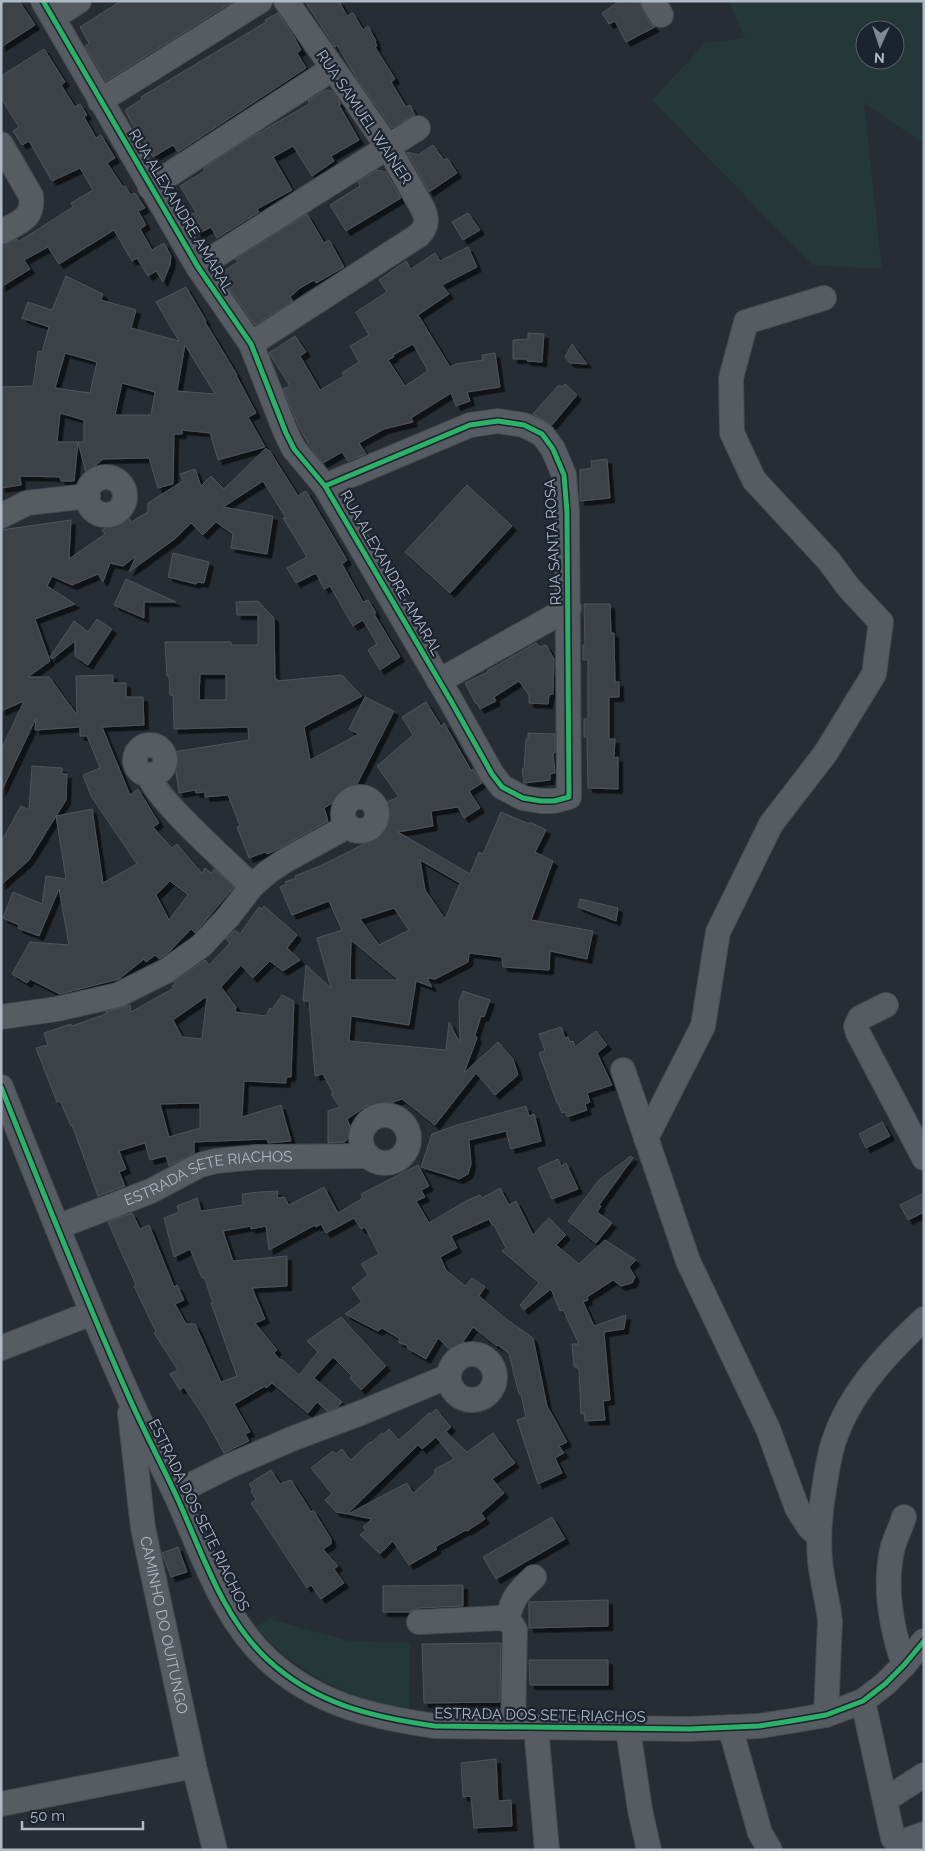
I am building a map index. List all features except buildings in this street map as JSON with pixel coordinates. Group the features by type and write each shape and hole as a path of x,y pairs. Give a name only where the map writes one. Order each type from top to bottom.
{"street":[{"path":"48,10 80,1"},
{"path":"100,101 260,1"},
{"name":"RUA SAMUEL WAINER","path":"251,344 419,235 426,225 426,216 388,147 286,1"},
{"name":"RUA ALEXANDRE AMARAL","path":"48,10 198,267 251,344 290,441 305,464 325,486 492,774 502,786 523,798 554,801 569,797"},
{"path":"150,187 332,69"},
{"path":"198,267 418,128"},
{"path":"1,144 31,196 30,212 26,218 1,232"},
{"path":"646,1138 703,1026 718,932 771,824 825,754 874,674 881,622 850,588 830,561 754,480 732,433 731,378 746,322 824,298"},
{"name":"RUA SANTA ROSA","path":"325,486 470,425 498,421 524,425 542,434 553,449 564,475 567,512 569,797"},
{"path":"1,516 27,503 88,496"},
{"path":"439,681 569,608"},
{"path":"150,775 156,790 168,804 252,886"},
{"path":"1,1017 57,1009 118,995 166,971 201,946 228,917 252,886 286,860 348,826"},
{"path":"886,1005 860,1018 856,1026 924,1158"},
{"path":"623,1070 688,1261 768,1429 797,1508 809,1527 819,1536"},
{"name":"ESTRADA DOS SETE RIACHOS","path":"1,1087 92,1313 129,1397 175,1493 206,1566 242,1630 266,1658 294,1682 358,1712 397,1721 435,1726 628,1729 759,1726 826,1715 863,1701 885,1684 918,1651"},
{"name":"ESTRADA SETE RIACHOS","path":"57,1227 151,1191 200,1166 216,1162 257,1157 367,1156"},
{"path":"1,1348 92,1313"},
{"path":"826,1715 830,1621 820,1561 819,1536 822,1500 831,1451 842,1421 868,1378 903,1338 924,1319"},
{"path":"175,1493 229,1466 449,1376"},
{"name":"CAMINHO DO OUITUNGO","path":"129,1397 143,1528 194,1766 215,1850"},
{"path":"904,1517 894,1546 889,1572 888,1593 896,1642 918,1651"},
{"path":"507,1620 513,1600 521,1589 534,1577"},
{"path":"419,1622 500,1618 507,1620 515,1630 525,1728 546,1850"},
{"path":"863,1701 893,1838 896,1841 902,1842 924,1834"},
{"path":"730,1727 760,1833 770,1850"},
{"path":"628,1729 640,1810 649,1850"},
{"path":"1,1804 194,1766"},
{"path":"885,1800 924,1775"}],"shaded area":[{"path":"729,1 924,1 924,144 864,103 882,269 812,265 652,100 705,43 745,38"},
{"path":"270,1619 350,1641 410,1643 409,1714 348,1692 304,1669 281,1652 254,1627"}],"cycle path":[{"path":"43,1 198,267 251,344 294,449 325,486 492,774 502,787 523,798 554,801 569,797 567,512 564,475 553,449 542,434 524,425 498,421 470,425 325,486"},
{"path":"1,1087 111,1357 224,1602 236,1622 267,1659 305,1687 325,1698 367,1713 435,1726 689,1729 759,1726 826,1715 863,1701 885,1684 924,1641"}]}
